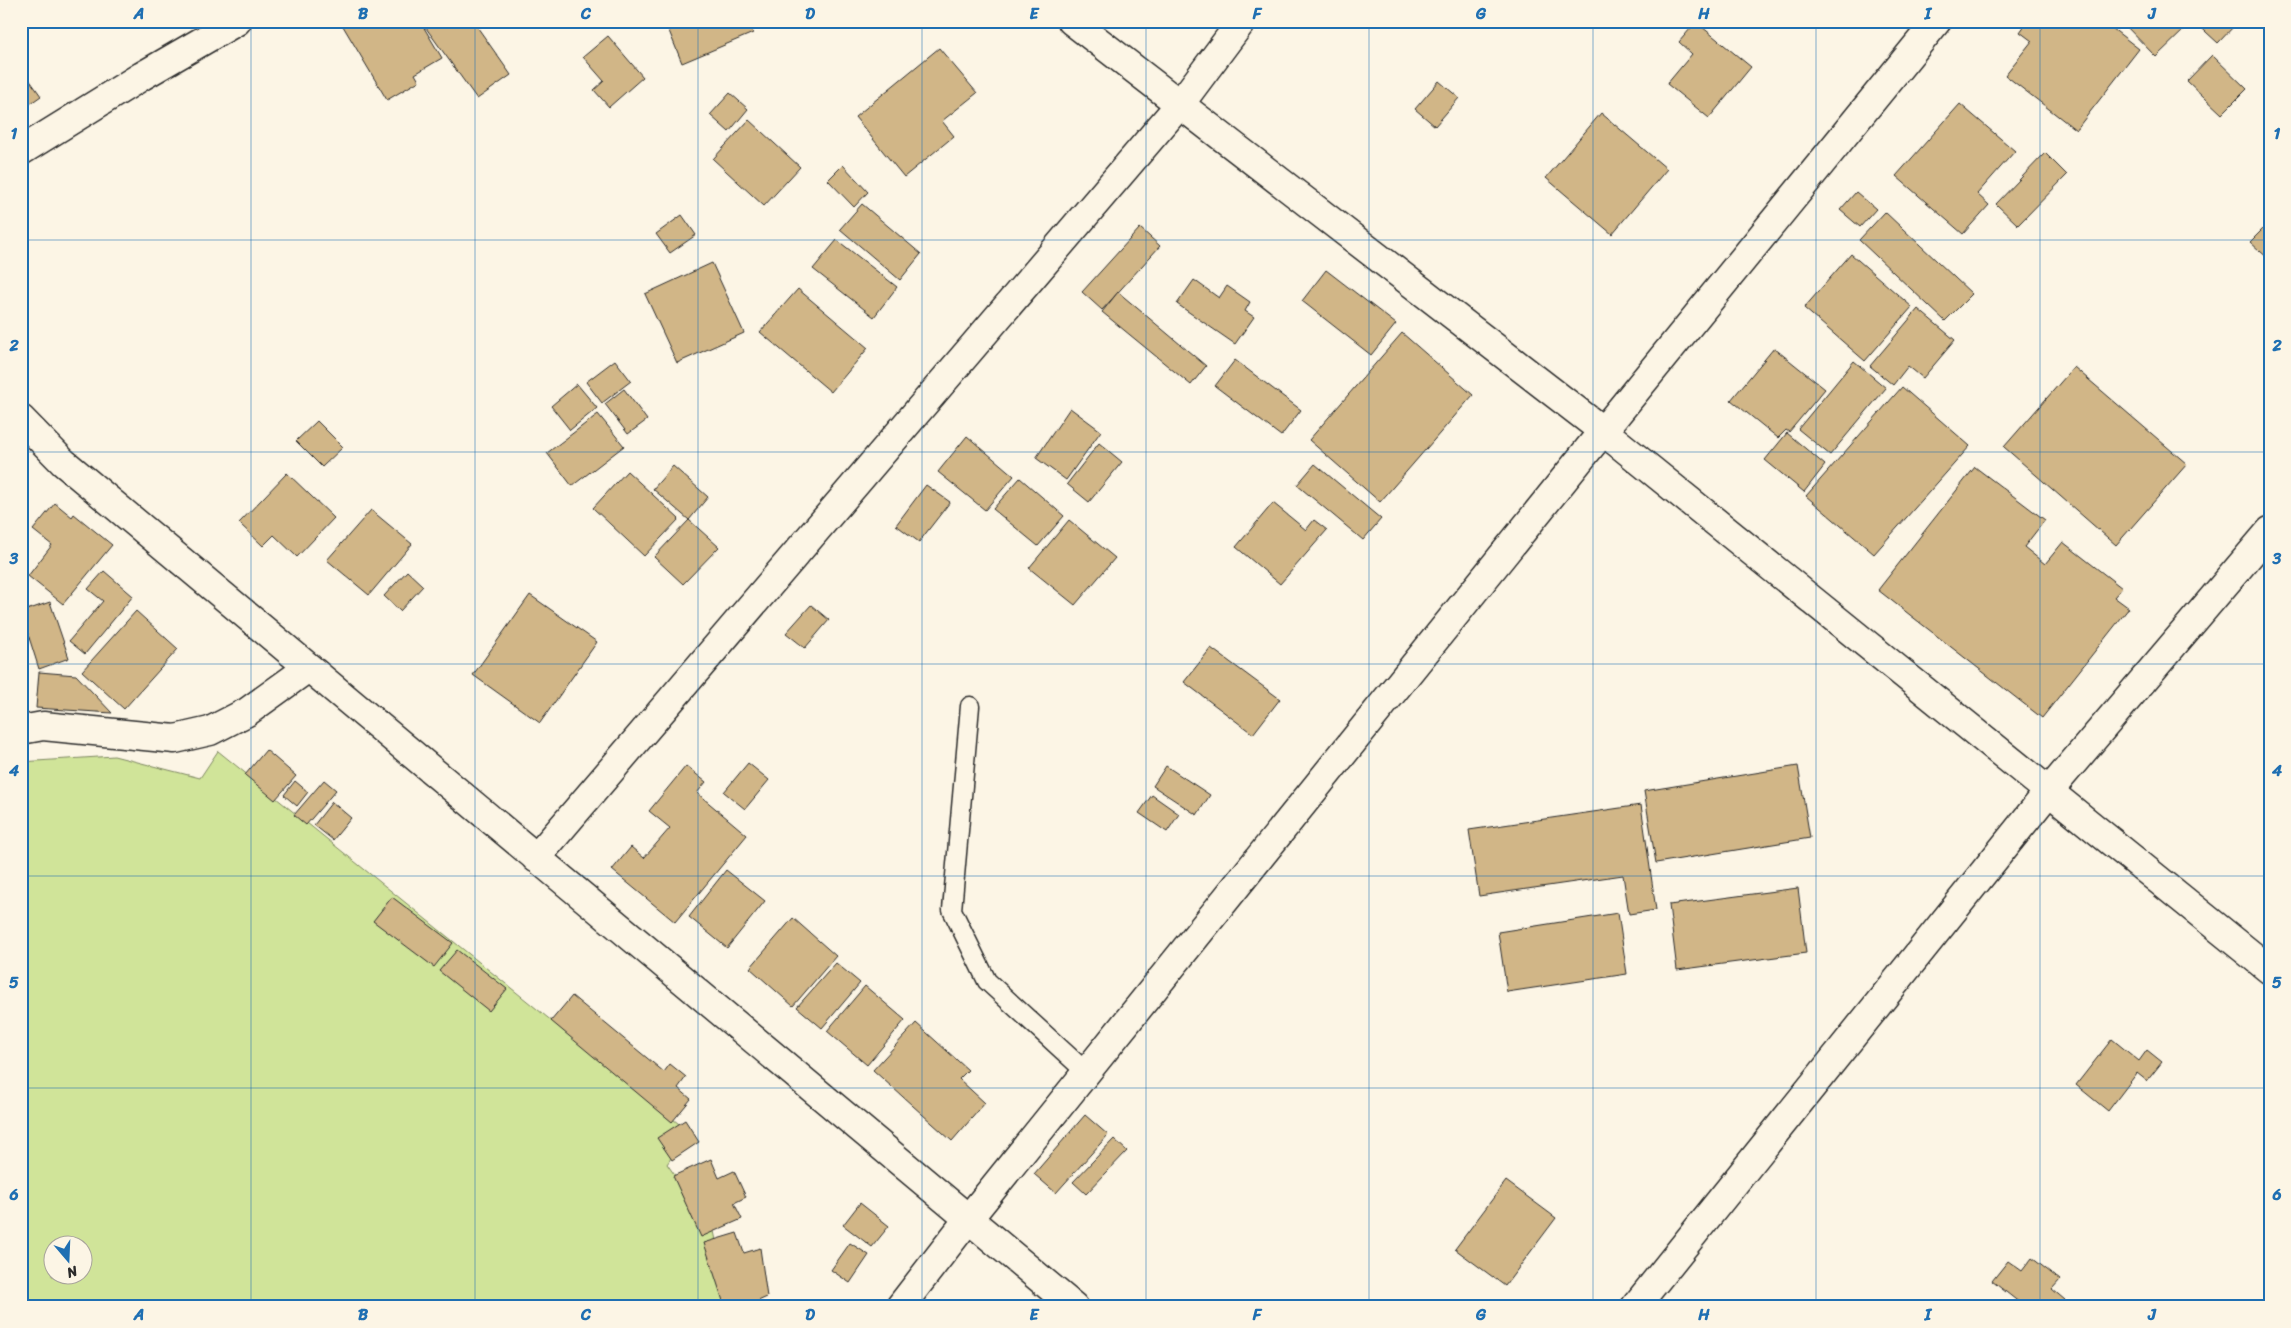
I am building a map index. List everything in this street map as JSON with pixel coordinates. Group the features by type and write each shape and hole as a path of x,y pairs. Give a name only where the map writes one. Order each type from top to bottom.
{"street":[{"path":"21,151 142,76 237,21"},
{"path":"1072,21 1603,431 2270,970"},
{"path":"536,858 1180,104 1242,21"},
{"path":"900,1307 1086,1072 1603,431 1937,21"},
{"path":"21,419 63,462 1074,1307"},
{"path":"1635,1307 2049,791 2270,531"},
{"path":"21,730 43,726 175,739 210,731 247,712 308,668"}],"lane":[{"path":"970,706 952,910 987,981 1086,1072"}],"green space":[{"path":"218,751 689,1132 667,1164 714,1231 730,1307 21,1307 21,762 114,756 200,778"}],"building":[{"path":"340,21 420,21 442,58 415,74 419,81 387,100"},
{"path":"435,21 473,21 511,75 477,99 426,28"},
{"path":"665,21 748,21 753,33 682,63"},
{"path":"2028,21 2103,21 2139,49 2076,130 2005,75 2032,41 2020,32"},
{"path":"2121,21 2182,21 2187,27 2156,57"},
{"path":"2194,21 2233,21 2236,24 2218,43"},
{"path":"1696,22 1751,67 1709,118 1667,84 1692,54 1679,42"},
{"path":"608,36 643,77 609,107 594,90 604,81 583,57"},
{"path":"939,48 977,93 942,121 954,136 904,177 855,117"},
{"path":"2212,55 2247,89 2222,114 2187,81"},
{"path":"26,75 41,96 21,110 21,78"},
{"path":"1439,81 1459,98 1435,126 1415,109"},
{"path":"730,93 748,109 729,132 710,115"},
{"path":"1960,104 2015,151 1977,194 1989,205 1963,234 1896,176"},
{"path":"1601,113 1667,169 1612,234 1546,178"},
{"path":"749,120 800,167 764,206 713,159"},
{"path":"2045,153 2067,175 2018,225 1996,204"},
{"path":"843,165 868,192 854,207 828,180"},
{"path":"1856,192 1876,209 1860,227 1840,210"},
{"path":"862,204 921,254 900,280 840,229"},
{"path":"1885,212 1972,294 1945,321 1859,240"},
{"path":"682,215 696,235 670,253 656,234"},
{"path":"2270,222 2270,260 2250,242"},
{"path":"1140,228 1160,246 1102,310 1082,292"},
{"path":"837,240 897,287 874,317 813,269"},
{"path":"1851,254 1912,307 1865,361 1804,308"},
{"path":"712,263 744,333 677,363 645,294"},
{"path":"1326,270 1396,324 1371,355 1302,301"},
{"path":"1194,280 1219,298 1227,286 1250,302 1245,311 1254,317 1235,344 1177,304"},
{"path":"798,289 868,348 831,392 760,332"},
{"path":"1118,292 1206,366 1191,385 1102,312"},
{"path":"1918,309 1955,340 1923,378 1908,366 1893,385 1870,366"},
{"path":"1402,333 1473,395 1380,502 1309,440"},
{"path":"1774,348 1825,389 1789,432 1786,430 1778,438 1731,400"},
{"path":"615,360 631,381 602,403 586,382"},
{"path":"1235,360 1301,410 1281,436 1215,386"},
{"path":"1854,361 1886,388 1830,455 1798,429"},
{"path":"2074,367 2187,464 2116,545 2004,447"},
{"path":"577,384 597,408 570,430 551,406"},
{"path":"1902,387 1970,446 1874,554 1806,496"},
{"path":"624,389 647,420 628,434 605,404"},
{"path":"1070,408 1101,431 1066,480 1036,458"},
{"path":"598,414 624,446 572,486 547,453"},
{"path":"317,421 343,447 322,467 296,441"},
{"path":"1787,433 1825,465 1804,492 1765,460"},
{"path":"967,436 1014,476 985,510 938,472"},
{"path":"1099,443 1122,462 1089,502 1067,484"},
{"path":"1315,464 1381,519 1363,540 1297,485"},
{"path":"673,466 708,497 689,520 653,489"},
{"path":"1975,467 2045,520 2024,547 2045,564 2063,542 2122,588 2114,597 2129,608 2042,718 1878,590"},
{"path":"627,471 679,519 644,556 593,508"},
{"path":"287,473 334,518 297,557 274,535 263,546 239,523"},
{"path":"1020,478 1064,516 1038,546 993,509"},
{"path":"926,485 950,502 919,542 896,525"},
{"path":"55,503 72,517 74,514 112,545 63,604 28,576 52,545 33,530"},
{"path":"1273,503 1306,530 1314,520 1327,530 1280,584 1236,547"},
{"path":"371,510 412,544 369,595 327,560"},
{"path":"689,520 719,547 683,584 654,557"},
{"path":"1069,520 1115,558 1075,605 1029,568"},
{"path":"104,571 133,596 85,654 69,641 103,601 88,589"},
{"path":"407,571 423,586 400,611 384,596"},
{"path":"530,595 597,642 540,723 473,675"},
{"path":"50,602 69,658 39,669 21,612"},
{"path":"811,605 829,620 805,648 786,633"},
{"path":"136,611 178,649 124,709 82,671"},
{"path":"1211,648 1280,699 1253,734 1184,682"},
{"path":"39,672 76,675 112,713 36,708"},
{"path":"266,750 296,776 275,800 245,775"},
{"path":"748,763 769,780 745,809 724,792"},
{"path":"686,766 706,782 697,793 747,835 675,922 612,870 631,847 644,858 670,828 649,811"},
{"path":"1166,766 1210,795 1197,815 1153,786"},
{"path":"1798,766 1810,838 1656,863 1644,791"},
{"path":"324,780 336,790 306,825 294,815"},
{"path":"295,781 308,792 297,806 284,795"},
{"path":"1152,795 1179,814 1167,832 1139,813"},
{"path":"332,802 351,818 333,840 314,825"},
{"path":"1641,805 1656,910 1629,914 1623,875 1479,896 1469,830"},
{"path":"726,870 765,901 727,948 689,917"},
{"path":"1798,888 1806,953 1677,970 1669,905"},
{"path":"392,897 453,943 434,967 373,921"},
{"path":"1618,913 1627,974 1507,992 1498,932"},
{"path":"793,918 836,956 793,1006 750,968"},
{"path":"457,950 507,989 489,1011 439,971"},
{"path":"836,963 860,983 822,1028 797,1007"},
{"path":"865,986 905,1020 867,1065 827,1031"},
{"path":"572,996 664,1072 670,1064 686,1077 678,1088 691,1099 672,1122 551,1021"},
{"path":"916,1023 968,1070 959,1079 985,1103 952,1141 873,1070"},
{"path":"2112,1039 2139,1061 2147,1050 2162,1062 2147,1081 2137,1073 2108,1111 2076,1085"},
{"path":"1085,1115 1108,1135 1056,1193 1034,1174"},
{"path":"685,1120 699,1142 672,1160 657,1138"},
{"path":"1114,1139 1127,1151 1086,1194 1073,1182"},
{"path":"711,1159 719,1178 734,1171 746,1197 734,1203 742,1219 701,1237 673,1176"},
{"path":"1506,1181 1556,1218 1505,1286 1455,1249"},
{"path":"860,1203 889,1226 872,1247 843,1225"},
{"path":"737,1233 744,1253 760,1248 767,1297 745,1307 725,1307 704,1243"},
{"path":"850,1243 869,1255 850,1283 831,1270"},
{"path":"2032,1258 2060,1280 2052,1289 2065,1300 2060,1307 2025,1307 1992,1281 2008,1261 2022,1271"}]}
